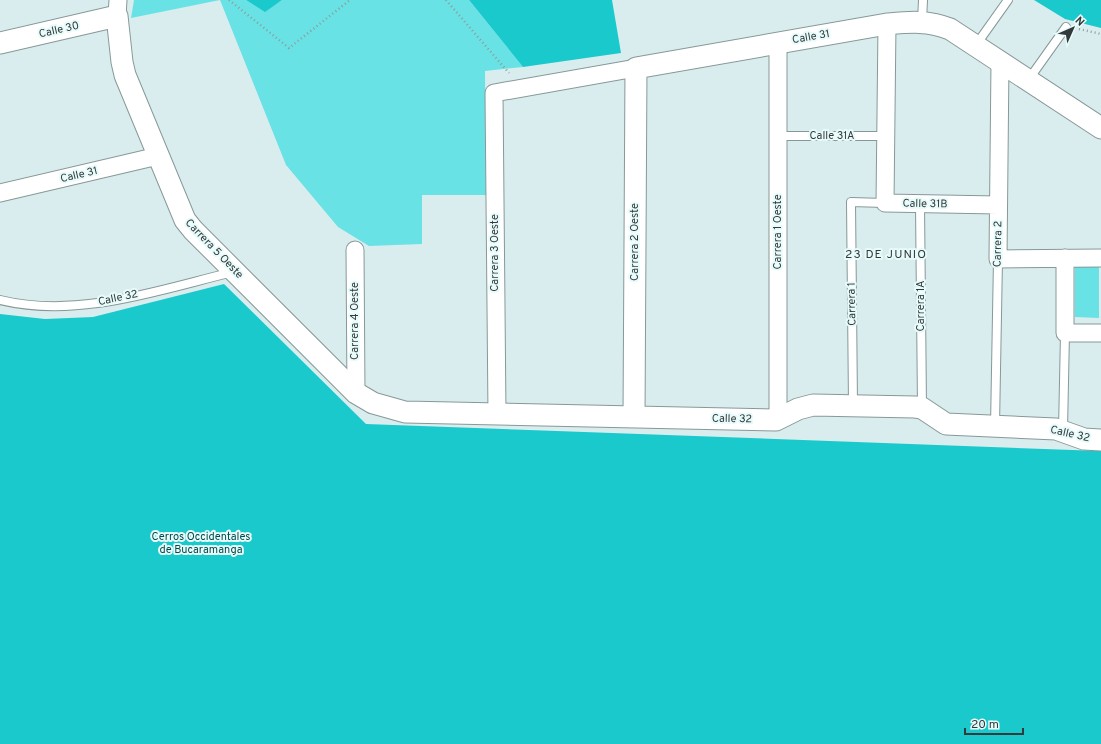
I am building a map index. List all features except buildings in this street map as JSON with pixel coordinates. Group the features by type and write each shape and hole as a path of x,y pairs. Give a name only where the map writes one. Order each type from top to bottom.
{"street":[{"name":"Calle 30","path":"0,43 118,8"},
{"name":"Carrera 5 Oeste","path":"118,8 122,62 125,75 185,220 192,230 356,393"},
{"name":"Calle 31","path":"494,93 887,24 922,21 938,24 950,29 1101,128"},
{"path":"885,203 887,24"},
{"name":"Carrera 1 Oeste","path":"778,43 778,420"},
{"name":"Carrera 2","path":"998,259 1000,61"},
{"name":"Carrera 2 Oeste","path":"634,417 636,68"},
{"name":"Carrera 3 Oeste","path":"494,93 497,414"},
{"name":"Calle 31","path":"0,193 158,156"},
{"name":"Calle 31B","path":"885,203 998,205"},
{"name":"Carrera 4 Oeste","path":"355,250 356,393"},
{"path":"1065,258 1065,333 1101,333"},
{"path":"998,259 1101,258"},
{"name":"Calle 32","path":"356,393 373,403 405,412 778,420"},
{"path":"778,420 798,409 813,405 922,408"},
{"name":"Calle 32","path":"922,408 946,424 1056,429 1063,430 1084,439 1101,440"}],"lane":[{"path":"922,21 924,0"},
{"path":"976,45 1008,0"},
{"path":"1028,80 1066,27"},
{"name":"Calle 31A","path":"778,136 886,136"},
{"name":"Calle 31B","path":"851,202 885,203"},
{"name":"Carrera 1","path":"851,202 853,406"},
{"name":"Carrera 1A","path":"920,204 922,408"},
{"name":"Carrera 2","path":"995,427 998,259"},
{"name":"Calle 32","path":"0,300 16,304 66,306 101,303 234,272"},
{"path":"1063,430 1065,333"}],"path":[{"path":"229,0 289,48 350,0"},
{"path":"446,0 522,88"},
{"path":"1066,27 1101,34"}],"shaded area":[{"path":"134,0 220,0 131,18"},
{"path":"220,0 246,0 265,11 282,0 469,0 523,67 485,71 486,195 422,195 422,244 369,246 338,227 286,165"},
{"path":"1075,266 1099,267 1099,318 1075,317"}],"green space":[{"path":"246,0 282,0 265,12"},
{"path":"469,0 612,0 621,53 523,67"},
{"path":"1034,0 1101,0 1101,28 1065,19"},
{"name":"Cerros Occidentales de Bucaramanga","path":"224,284 366,424 1101,451 1101,744 0,744 0,314 45,319 93,317"}],"district":[{"name":"23 DE JUNIO","path":"886,255"}]}
